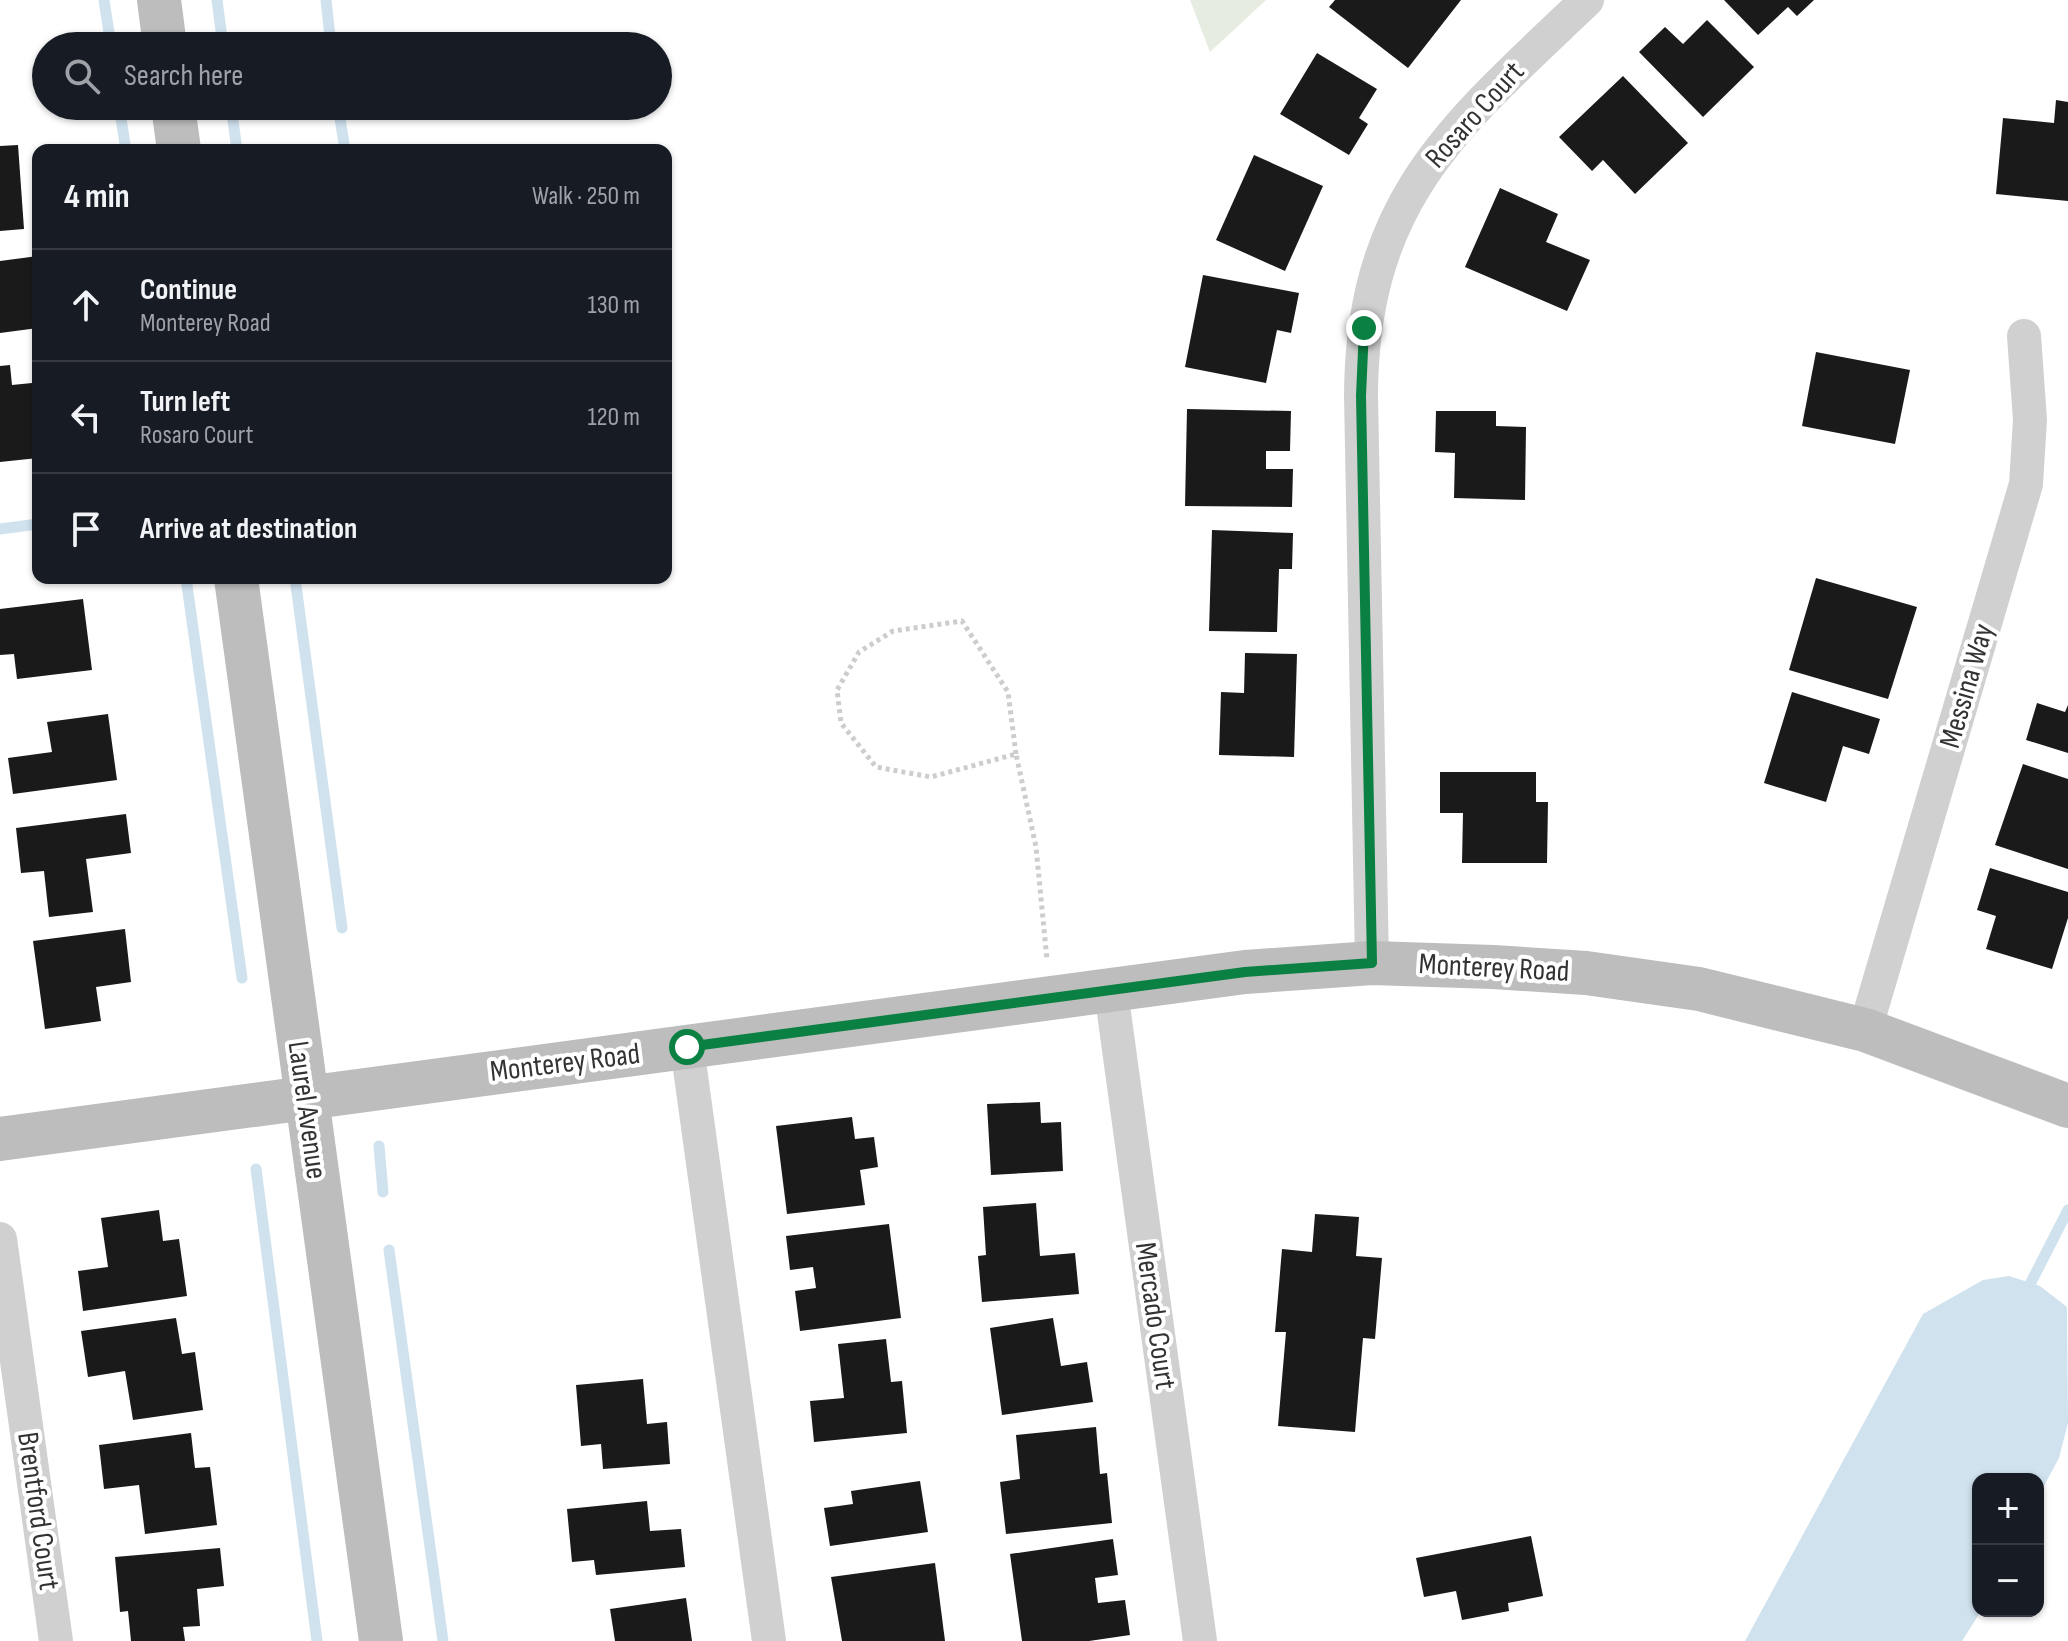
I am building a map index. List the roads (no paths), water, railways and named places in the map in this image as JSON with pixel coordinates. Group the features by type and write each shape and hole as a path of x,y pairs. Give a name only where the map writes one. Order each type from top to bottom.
{"street":[{"path":"159,0 163,32"},
{"name":"Rosaro Court","path":"1372,963 1361,396 1362,350 1371,294 1392,226 1428,162 1457,126 1587,0"},
{"path":"175,120 178,144"},
{"name":"Messina Way","path":"1865,1030 2026,484 2030,420 2024,336"},
{"name":"Laurel Avenue","path":"237,584 381,1641"},
{"name":"Monterey Road","path":"0,1139 1245,972 1372,963 1586,973 1699,989 1865,1030 2068,1106"},
{"name":"Mercado Court","path":"1111,991 1200,1641"},
{"path":"687,1047 769,1641"},
{"name":"Brentford Court","path":"0,1239 56,1641"}],"water":[{"path":"2009,1276 2040,1286 2067,1307 2068,1423 2059,1458 2044,1486 2044,1473 1972,1473 1972,1617 1977,1617 1962,1641 1745,1641 1923,1314 1983,1280"}],"waterway":[{"path":"104,0 109,32"},
{"path":"217,0 221,32"},
{"path":"326,0 329,32"},
{"path":"121,120 125,144"},
{"path":"233,120 236,144"},
{"path":"340,120 344,144"},
{"path":"0,529 32,525"},
{"path":"187,584 242,978"},
{"path":"296,584 342,928"},
{"path":"379,1146 383,1192"},
{"path":"256,1169 317,1641"},
{"path":"2026,1292 2068,1210"},
{"path":"389,1250 443,1641"}]}
